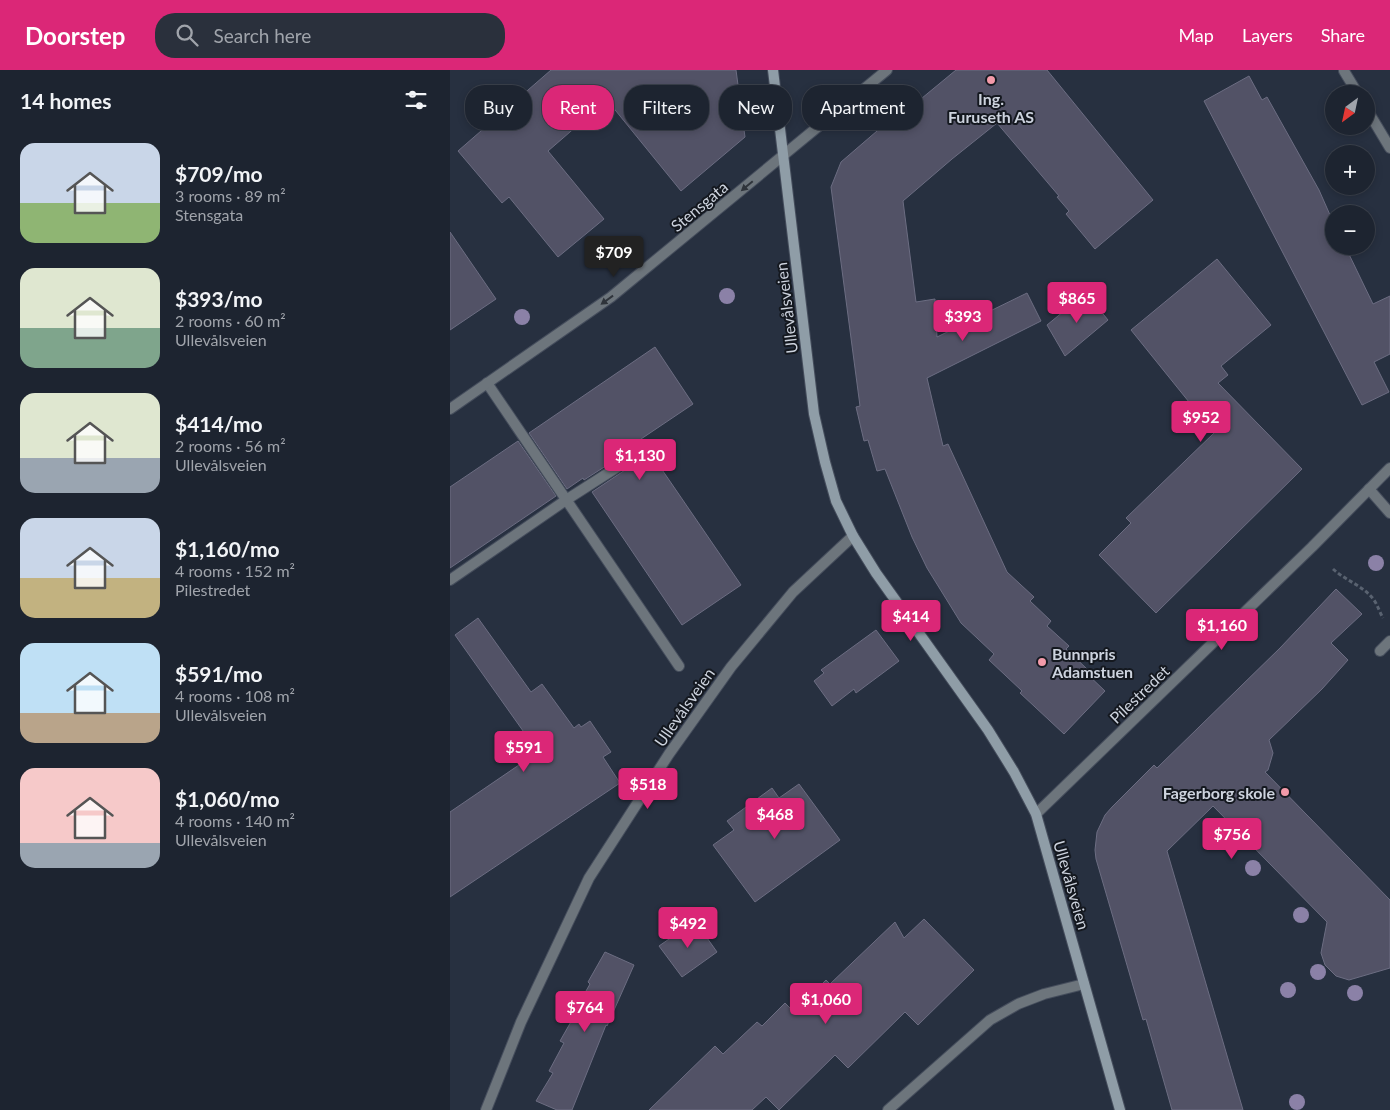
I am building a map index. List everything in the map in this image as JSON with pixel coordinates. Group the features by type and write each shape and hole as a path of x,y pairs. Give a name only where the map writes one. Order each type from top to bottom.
{"street":[{"name":"Ullevålsveien","path":"773,70 814,414 824,462 836,501 876,573 988,730 1014,772 1036,814 1120,1110"},
{"name":"Stensgata","path":"450,408 611,297 887,70"},
{"path":"1344,71 1353,85"},
{"path":"1375,123 1390,148"},
{"path":"488,383 679,666"},
{"path":"450,580 566,500 630,459"},
{"name":"Pilestredet","path":"1036,814 1390,468"},
{"path":"1368,489 1390,514"},
{"name":"Ullevålsveien","path":"486,1110 521,1022 589,878 669,754 731,667 792,592 854,536"},
{"path":"1380,651 1390,641"},
{"path":"888,1110 990,1020 1018,1004 1044,994 1084,984"}],"path":[{"path":"1333,569 1342,577 1365,590 1375,601 1386,622"}],"building":[{"path":"551,70 736,70 738,85 719,85 719,130 744,130 745,137 681,191 631,130 709,130 709,85 624,85 624,121 614,109 614,85 542,85 542,130 572,130 548,151 604,219 558,257 509,197 502,203 458,151 482,130 532,130 532,87"},
{"path":"956,70 1047,70 1153,200 1095,249 1066,214 1069,211 1057,197 1059,196 997,123 903,201 916,302 935,299 937,337 1027,293 1041,321 927,378 943,446 948,444 1007,572 1034,597 1030,601 1051,621 1047,626 1069,646 1066,649 1087,669 1085,672 1105,691 1064,734 1020,693 1022,691 989,660 994,654 961,623 927,568 912,537 885,469 877,471 868,440 864,441 856,407 860,406 831,187 841,162 878,130 923,130 923,97"},
{"path":"1249,76 1262,100 1267,97 1326,205 1325,255 1349,255 1373,304 1390,296 1390,354 1374,362 1389,392 1362,405 1204,101"},
{"path":"450,232 496,299 450,330"},
{"path":"1217,259 1271,325 1221,366 1228,375 1218,383 1302,469 1156,613 1099,555 1131,523 1126,518 1214,433 1131,330"},
{"path":"1086,293 1108,320 1065,356 1047,325"},
{"path":"655,347 693,404 641,439 741,585 682,625 592,492 634,464 637,459 635,455 630,452 626,453 567,489 529,433"},
{"path":"518,441 556,496 450,568 450,487"},
{"path":"1336,589 1362,614 1331,643 1348,660 1322,689 1269,740 1273,753 1268,770 1265,772 1390,900 1390,968 1349,980 1336,976 1325,965 1321,953 1327,922 1213,806 1167,851 1243,1110 1172,1110 1146,1019 1143,1020 1096,859 1097,832 1105,815 1112,807 1154,765 1157,768 1280,648"},
{"path":"478,618 531,692 542,684 574,728 579,724 581,727 590,721 611,752 603,757 620,783 450,897 450,812 538,752 455,635"},
{"path":"876,630 899,661 856,693 854,689 832,706 814,681 824,673 821,670"},
{"path":"799,784 840,840 755,902 713,845 734,830 727,821 772,788 779,798"},
{"path":"924,919 974,970 918,1025 905,1012 848,1068 835,1055 779,1110 766,1097 752,1110 649,1110 715,1046 723,1054 757,1022 762,1026 785,1003 794,1012 826,980 830,984 895,922 904,938"},
{"path":"695,921 717,952 682,977 659,946"},
{"path":"605,952 634,965 606,1025 572,1110 557,1110 536,1101 553,1073 549,1071 564,1043 560,1041 576,1013 574,1012 590,984 588,982"}],"place":[{"name":"Ing. Furuseth AS","path":"991,80"},
{"name":"Bunnpris Adamstuen","path":"1042,662"},
{"name":"Fagerborg skole","path":"1285,792"}]}
